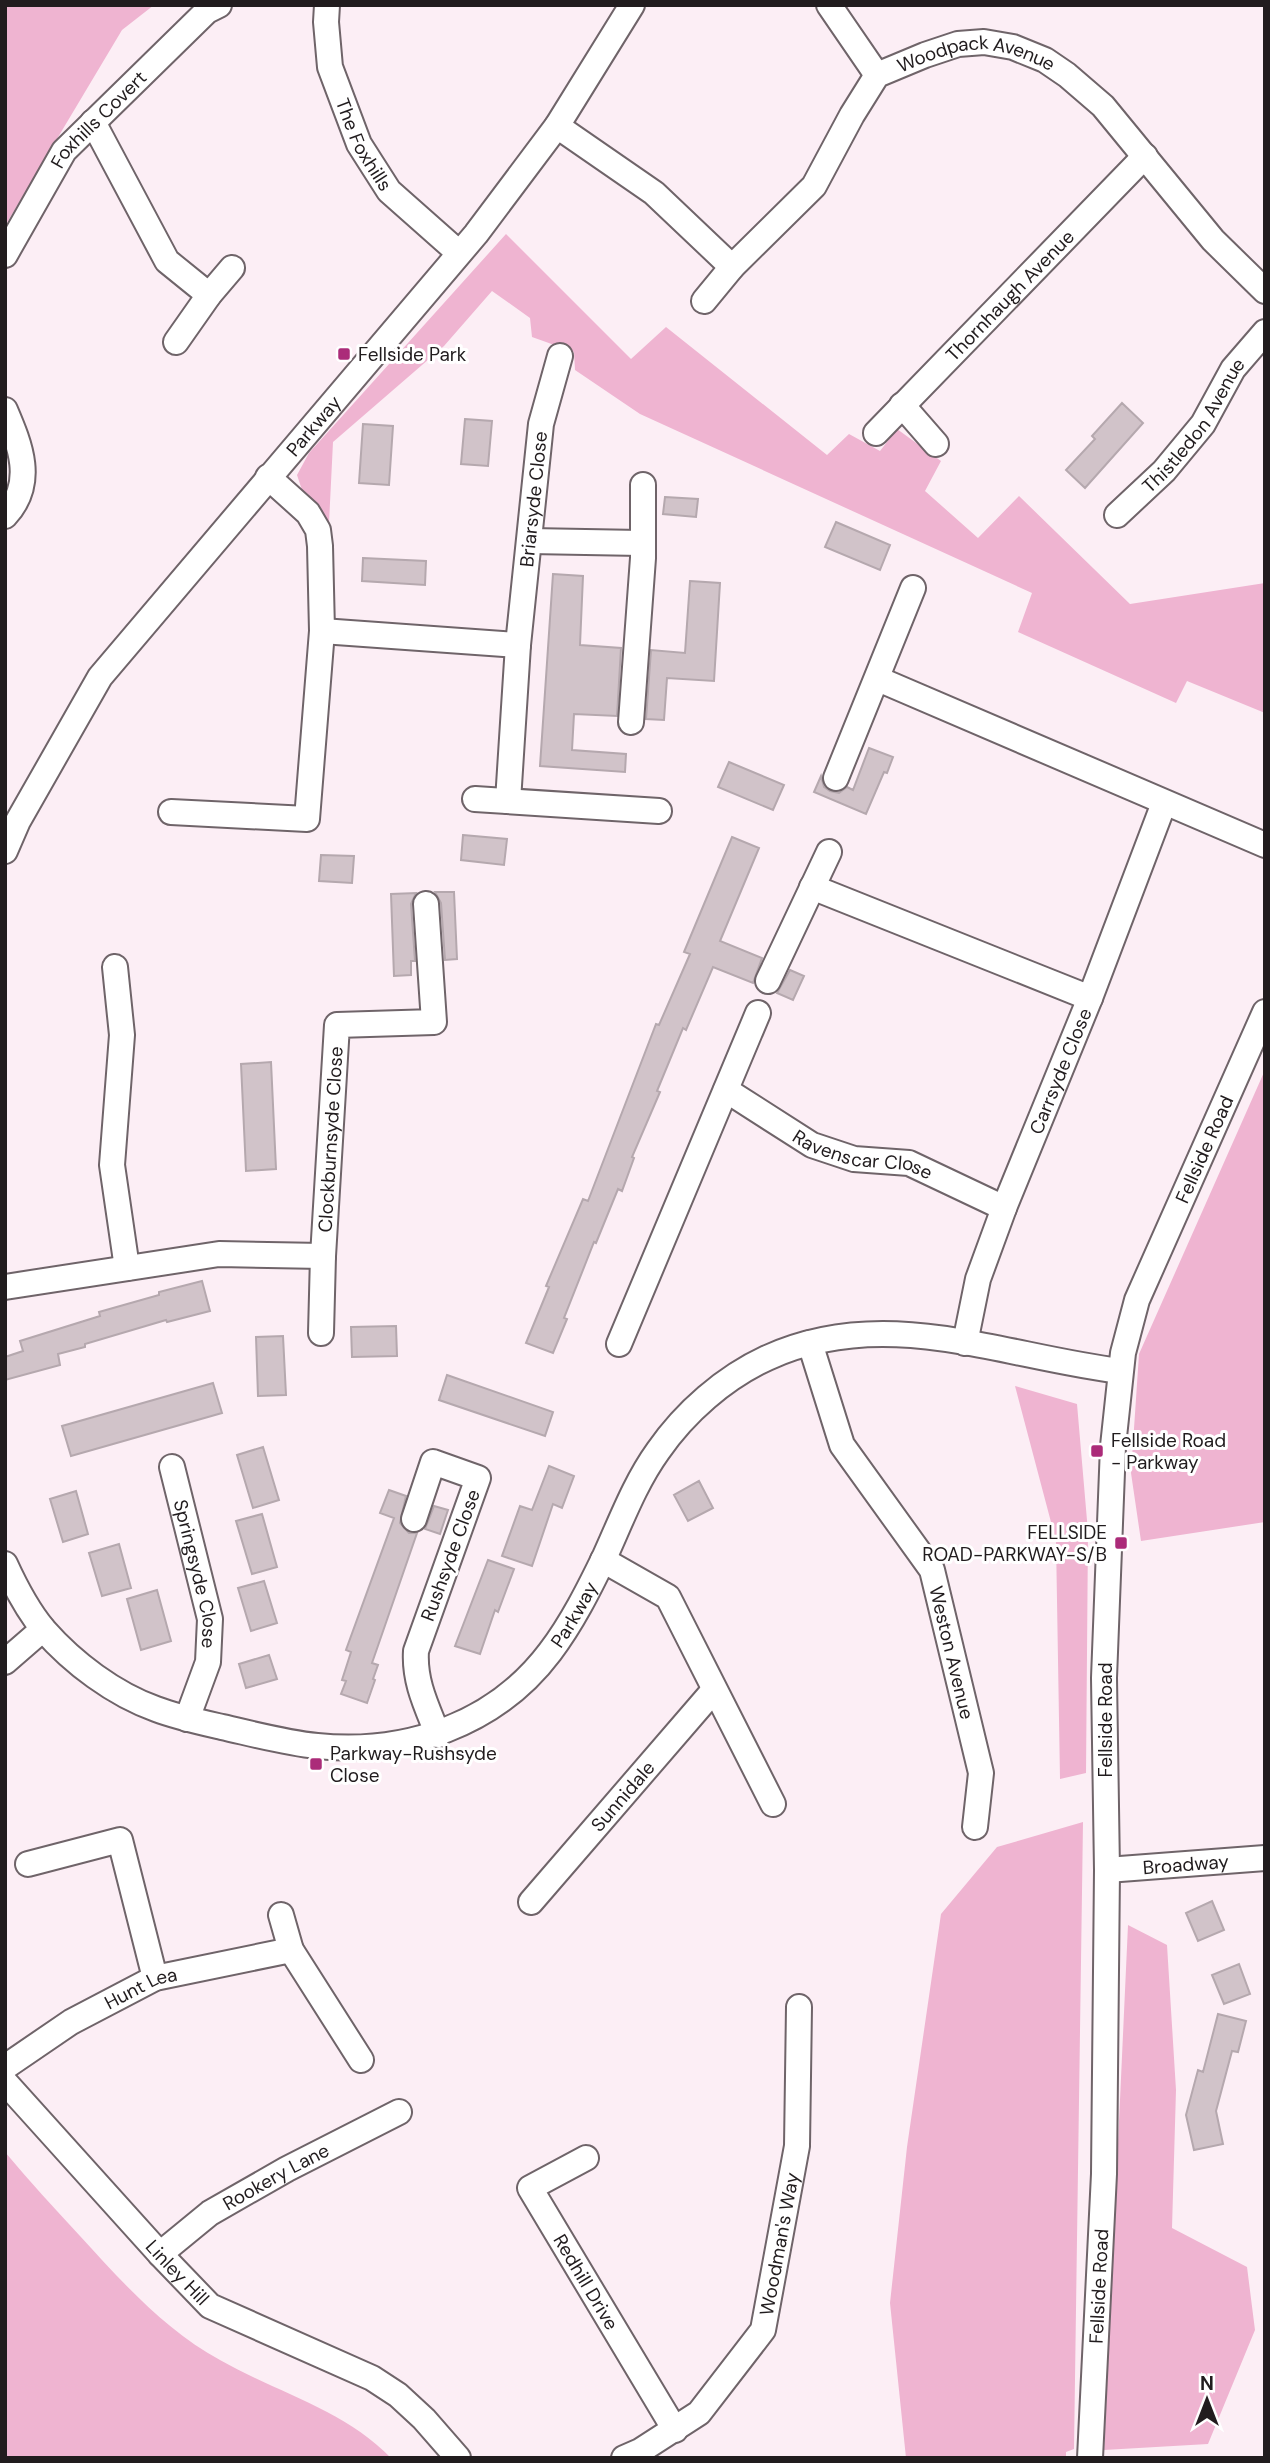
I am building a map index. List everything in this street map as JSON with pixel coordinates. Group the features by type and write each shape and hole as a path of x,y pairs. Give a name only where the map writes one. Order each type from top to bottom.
{"street":[{"name":"Foxhills Covert","path":"5,255 64,151 206,11 219,5"},
{"name":"The Foxhills","path":"327,5 330,67 359,144 389,191 459,253"},
{"name":"Parkway","path":"5,850 18,821 100,677 477,234 557,126 632,5"},
{"path":"829,5 877,75"},
{"name":"Woodpack Avenue","path":"704,302 732,267 814,186 877,75 958,44 984,42 1013,47 1045,60 1103,106 1213,240 1265,291"},
{"path":"93,122 167,261 209,295"},
{"path":"557,126 654,193 732,267"},
{"name":"Thornhaugh Avenue","path":"876,433 1145,156"},
{"path":"176,342 232,268"},
{"name":"Thistledon Avenue","path":"1117,515 1164,471 1203,424 1233,369 1265,332"},
{"name":"Briarsyde Close","path":"508,801 518,645 541,424 560,356"},
{"path":"902,405 936,444"},
{"path":"5,410 21,448 24,478 12,508 5,516"},
{"path":"171,812 307,819 322,631 320,546 318,530 308,513 268,477"},
{"path":"631,722 643,558 643,485"},
{"path":"530,541 642,542"},
{"path":"836,778 913,588"},
{"path":"322,631 518,645"},
{"path":"878,679 1265,845"},
{"path":"475,799 659,811"},
{"name":"Carrsyde Close","path":"965,1343 978,1279 1004,1208 1090,998 1164,803"},
{"path":"768,981 828,852"},
{"path":"812,887 1090,998"},
{"name":"Clockburnsyde Close","path":"321,1333 337,1026 434,1022 426,904"},
{"path":"115,967 122,1035 112,1165 127,1268"},
{"name":"Fellside Road","path":"1090,2458 1104,2174 1107,1870 1104,1678 1113,1446 1120,1371 1128,1326 1137,1300 1265,1012"},
{"path":"619,1344 758,1013"},
{"name":"Ravenscar Close","path":"726,1090 812,1145 854,1159 909,1163 1004,1208"},
{"name":"Clockburnsyde Close","path":"5,1287 219,1254 323,1256"},
{"name":"Parkway","path":"5,1564 15,1586 43,1629 84,1668 153,1709 311,1746 377,1748 438,1735 468,1722 524,1681 549,1654 571,1622 632,1497 658,1451 690,1414 722,1384 769,1357 810,1343 857,1333 913,1335 1120,1371"},
{"name":"Weston Avenue","path":"810,1343 842,1445 932,1570 981,1773 975,1827"},
{"name":"Rushsyde Close","path":"414,1519 433,1462 478,1478 416,1651 415,1671 418,1684 438,1735"},
{"name":"Springsyde Close","path":"172,1467 210,1619 208,1662 187,1719"},
{"path":"603,1560 668,1597 773,1804"},
{"path":"5,1662 43,1629"},
{"name":"Sunnidale","path":"531,1902 714,1690"},
{"path":"28,1864 120,1840 155,1978"},
{"name":"Broadway","path":"1107,1870 1265,1858"},
{"path":"281,1915 291,1950 361,2060"},
{"name":"Hunt Lea","path":"5,2067 71,2022 155,1978 291,1950"},
{"name":"Woodman's Way","path":"624,2458 675,2430 699,2413 763,2330 797,2146 799,2007"},
{"name":"Linley Hill","path":"5,2082 210,2306 372,2378 398,2395 424,2418 458,2458"},
{"name":"Rookery Lane","path":"160,2254 210,2213 288,2169 400,2112"},
{"name":"Redhill Drive","path":"586,2158 530,2188 675,2430"}],"shaded area":[{"path":"5,5 154,5 122,30 5,226"},
{"path":"506,234 631,359 666,327 827,455 849,434 880,451 897,429 941,461 925,491 978,538 1019,496 1130,604 1265,583 1265,713 1187,681 1176,703 1018,632 1032,593 640,414 575,370 574,352 532,337 530,318 492,291 444,346 333,442 329,523 306,502 297,475 309,453"},
{"path":"1265,1070 1265,1522 1141,1541 1131,1473 1139,1354"},
{"path":"1015,1386 1077,1404 1088,1532 1086,1773 1060,1779 1056,1541"},
{"path":"1083,1822 1074,2449 1066,2452 1066,2458 906,2458 890,2303 907,2147 941,1914 997,1847"},
{"path":"1128,1925 1167,1945 1176,2090 1172,2228 1247,2267 1255,2330 1208,2444 1104,2450"},
{"path":"5,2152 112,2271 163,2320 220,2360 353,2427 391,2458 5,2458"}],"building":[{"path":"1122,403 1143,423 1085,488 1066,470 1095,439 1092,436"},
{"path":"465,419 492,421 488,466 461,464"},
{"path":"363,424 393,426 389,485 359,483"},
{"path":"665,497 698,499 696,517 663,514"},
{"path":"836,522 890,545 880,570 825,547"},
{"path":"363,558 426,561 425,585 362,581"},
{"path":"553,574 583,576 580,645 621,648 617,716 574,714 572,750 626,754 625,772 540,766"},
{"path":"690,581 720,583 714,681 667,678 664,720 646,719 651,650 685,653"},
{"path":"869,748 893,757 866,814 814,792 821,776 824,787 830,791 839,793 847,787 853,790"},
{"path":"729,762 784,785 773,810 718,787"},
{"path":"463,835 507,839 504,865 461,860"},
{"path":"732,837 759,848 720,941 762,958 753,983 713,967 686,1030 683,1028 657,1091 660,1092 632,1157 634,1158 622,1191 618,1189 596,1243 594,1242 553,1353 526,1343 549,1287 546,1286 583,1199 588,1201 656,1024 659,1025 690,954 684,952"},
{"path":"321,855 354,856 352,883 319,881"},
{"path":"435,892 454,892 457,959 445,960 441,903"},
{"path":"416,893 411,904 415,961 411,961 411,975 394,976 391,894"},
{"path":"790,970 804,976 793,1000 777,993"},
{"path":"271,1062 276,1169 246,1171 241,1064"},
{"path":"202,1281 210,1311 167,1322 166,1320 85,1344 85,1347 58,1354 60,1365 5,1380 5,1357 23,1351 20,1341 100,1316 99,1312 159,1295 159,1292"},
{"path":"396,1326 397,1356 352,1357 351,1327"},
{"path":"283,1336 286,1395 258,1396 256,1337"},
{"path":"447,1375 553,1412 545,1436 439,1400"},
{"path":"213,1383 222,1413 71,1456 62,1426"},
{"path":"263,1447 279,1500 253,1508 237,1455"},
{"path":"549,1466 574,1476 562,1508 553,1504 532,1566 502,1556 520,1506 532,1510"},
{"path":"699,1481 713,1508 688,1521 674,1495"},
{"path":"389,1490 406,1496 400,1523 409,1533 417,1533 372,1663 378,1665 367,1703 341,1694 346,1681 342,1680 351,1652 346,1650 394,1518 380,1513"},
{"path":"76,1491 88,1534 63,1542 50,1499"},
{"path":"434,1506 448,1510 440,1534 425,1529"},
{"path":"262,1514 277,1567 252,1574 236,1521"},
{"path":"119,1544 131,1588 102,1596 89,1553"},
{"path":"488,1560 514,1569 498,1612 495,1610 480,1654 455,1646"},
{"path":"264,1581 277,1623 251,1631 238,1588"},
{"path":"157,1590 171,1641 141,1650 127,1599"},
{"path":"269,1655 277,1679 246,1688 239,1664"},
{"path":"1212,1901 1224,1930 1198,1941 1186,1913"},
{"path":"1239,1964 1250,1994 1224,2004 1212,1975"},
{"path":"1218,2014 1246,2021 1238,2052 1232,2051 1216,2111 1223,2144 1194,2150 1186,2115 1198,2070 1203,2072"}],"place":[{"name":"Fellside Park","path":"344,354"},
{"name":"Fellside Road - Parkway","path":"1097,1451"},
{"name":"FELLSIDE ROAD-PARKWAY-S/B","path":"1121,1543"},
{"name":"Parkway-Rushsyde Close","path":"316,1764"}]}
